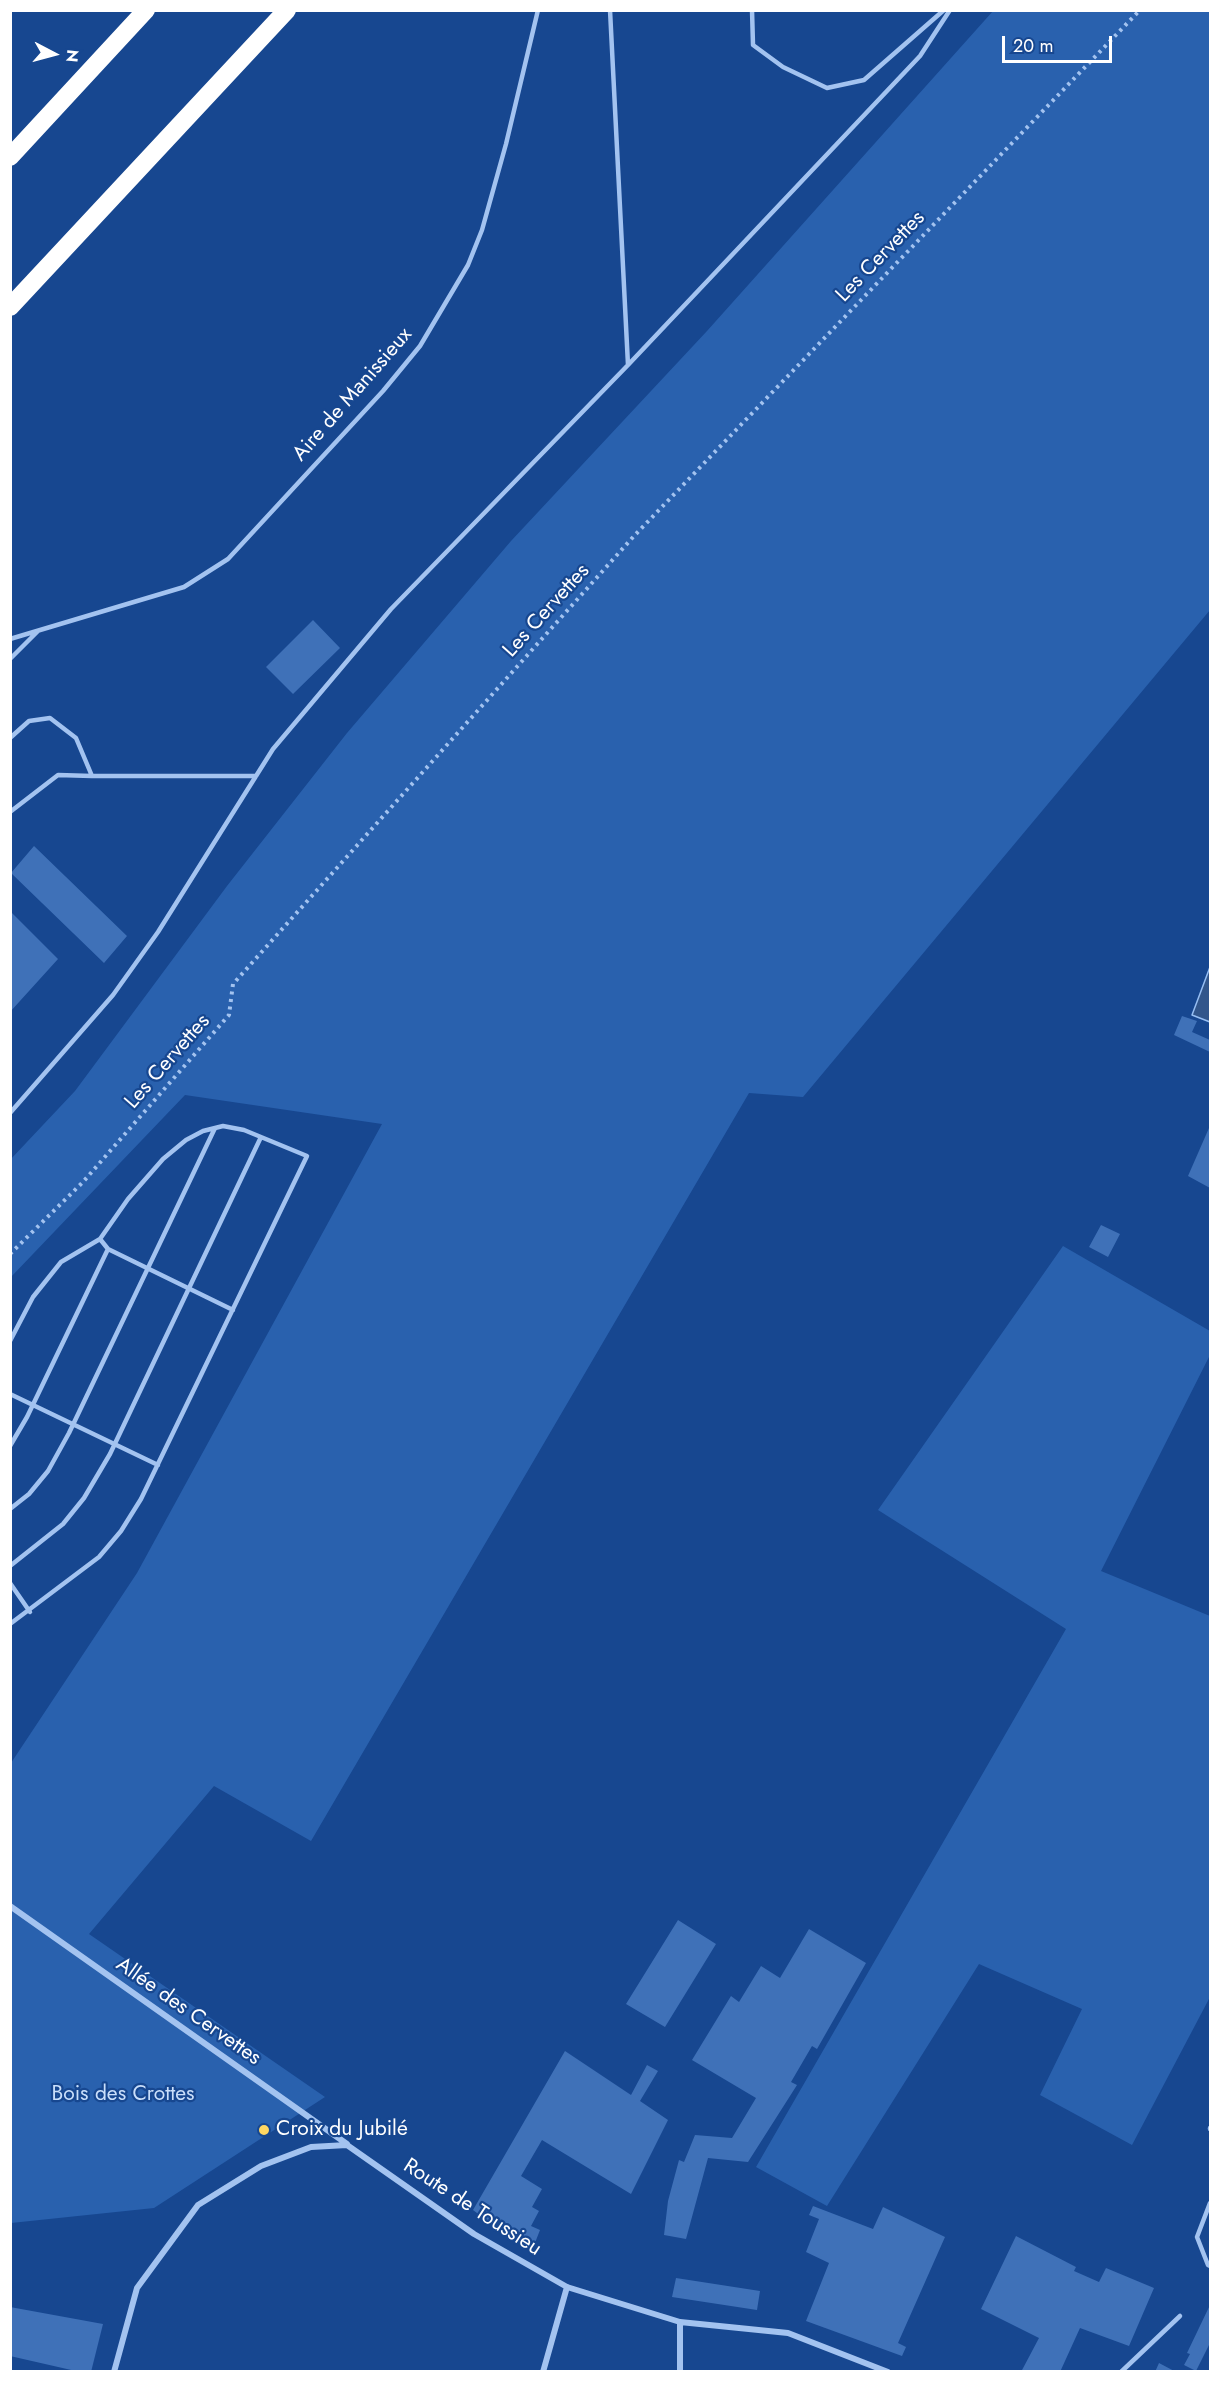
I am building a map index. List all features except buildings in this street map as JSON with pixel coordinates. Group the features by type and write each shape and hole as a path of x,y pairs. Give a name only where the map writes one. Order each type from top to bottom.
{"highway":[{"path":"10,157 146,10"},
{"path":"10,307 287,10"}],"street":[{"name":"Allée des Cervettes","path":"10,1906 347,2145"},
{"name":"Route de Toussieu","path":"347,2145 474,2234 567,2287 680,2322 788,2333 888,2372"},
{"path":"114,2372 137,2288 198,2205 261,2166 311,2147 347,2145"},
{"path":"543,2372 567,2287"},
{"path":"680,2322 680,2372"}],"lane":[{"name":"Aire de Manissieux","path":"10,639 184,587 228,559 375,399 420,346 468,265 482,230 506,144 538,10"},
{"path":"610,10 628,365"},
{"path":"752,10 753,45 783,67 827,88 864,80 944,10"},
{"path":"10,1113 113,994 152,941 273,749 391,609 628,365 920,56 950,10"},
{"path":"10,659 39,631"},
{"path":"10,738 29,721 50,718 75,738 92,776"},
{"path":"10,812 58,775 256,776"},
{"path":"10,1341 33,1297 61,1262 100,1239 128,1199 163,1158 186,1140 203,1131 223,1126 244,1130 307,1156 158,1465 121,1531 99,1557 30,1612 10,1624"},
{"path":"10,1509 29,1494 48,1471 74,1424 215,1128"},
{"path":"10,1566 63,1524 84,1498 115,1444 261,1137"},
{"path":"100,1239 108,1249 233,1310"},
{"path":"10,1446 33,1405 108,1249"},
{"path":"10,1394 158,1465"},
{"path":"10,1583 30,1612"},
{"path":"1210,2203 1197,2237 1210,2266"},
{"path":"1120,2372 1180,2316"}],"path":[{"name":"Les Cervettes","path":"10,1254 83,1182 229,1015 233,984 634,536 1140,10"}],"green space":[{"name":"Bois des Crottes","path":"993,11 1210,11 1210,610 803,1097 749,1093 311,1841 214,1786 89,1934 325,2097 154,2208 11,2223 11,1763 137,1573 382,1124 185,1095 11,1277 10,1160 75,1091 227,886 347,733 511,541 707,331"},
{"path":"1063,1246 1210,1331 1210,1355 1101,1571 1210,1616 1210,1997 1132,2145 1040,2095 1082,2009 979,1964 827,2206 756,2167 1066,1629 878,1510"}],"shaded area":[{"path":"1210,967 1210,1022 1192,1015"}],"place":[{"name":"Croix du Jubilé","path":"264,2130"}]}
